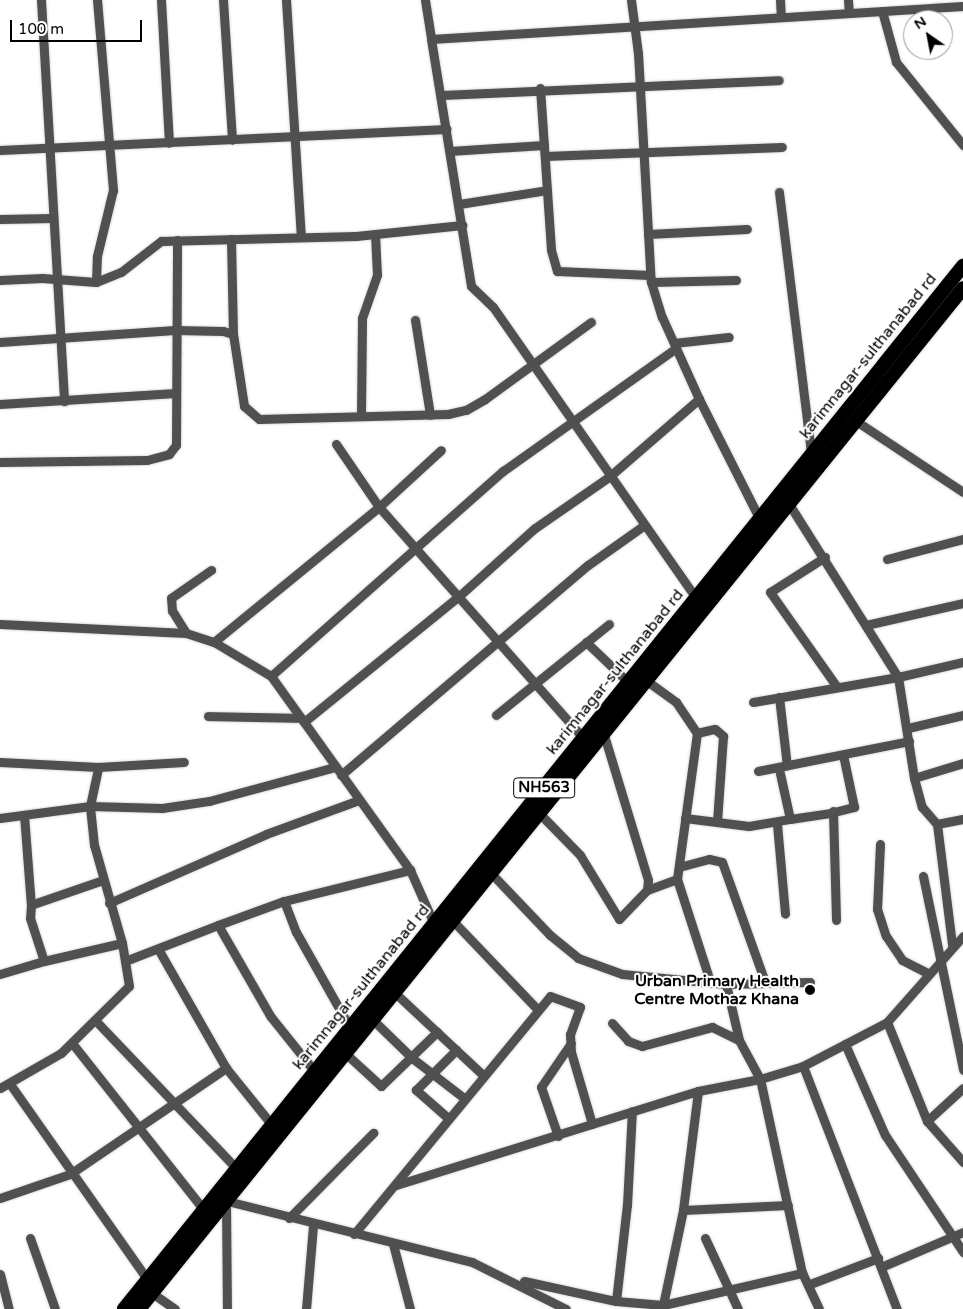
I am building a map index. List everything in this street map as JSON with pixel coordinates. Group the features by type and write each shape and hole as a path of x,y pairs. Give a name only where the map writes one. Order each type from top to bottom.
{"highway":[{"name":"karimnagar-sulthanabad rd","path":"124,1309 150,1287 204,1210 219,1200 236,1169 482,865 588,744 629,683 698,600 811,454 963,266"},
{"name":"NH563","path":"140,1309 150,1287 219,1200 345,1053 371,1018 493,875 588,744 604,735 963,288"}],"street":[{"path":"41,0 52,147 54,279 64,401"},
{"path":"96,282 97,256 113,190 98,0"},
{"path":"161,0 169,143"},
{"path":"223,0 232,140"},
{"path":"286,0 301,237"},
{"path":"425,0 471,286 493,307 643,526 698,600"},
{"path":"631,0 640,88 651,278 675,346 699,399 760,520"},
{"path":"780,0 781,17"},
{"path":"848,0 849,13"},
{"path":"431,39 882,12 916,5 963,6"},
{"path":"882,12 896,62 963,145"},
{"path":"441,95 540,88 640,88 779,80"},
{"path":"540,88 552,259 557,271 651,278 736,280"},
{"path":"0,150 447,129"},
{"path":"450,152 544,145"},
{"path":"545,156 782,147"},
{"path":"459,204 547,190"},
{"path":"779,192 811,454"},
{"path":"0,219 53,218"},
{"path":"0,280 54,279 96,282 121,272 152,244 177,240 375,234 462,225"},
{"path":"648,234 746,229"},
{"path":"361,415 362,318 377,275 375,234"},
{"path":"231,239 233,334 240,391 250,415 273,420 361,415 430,415 466,410 591,322"},
{"path":"0,462 159,459 176,445 175,330 177,240"},
{"path":"415,320 430,415"},
{"path":"0,342 175,330 233,334"},
{"path":"271,676 416,550 503,471 675,346 729,337"},
{"path":"0,404 176,393"},
{"path":"208,716 302,720 458,597 535,528 610,476 699,399"},
{"path":"856,421 963,492"},
{"path":"336,444 379,507 458,597 502,642 588,744"},
{"path":"214,642 379,507 441,450"},
{"path":"789,504 825,557 898,677 908,728 914,778 922,807 937,824 952,945"},
{"path":"341,775 437,692 502,642 588,565 643,526"},
{"path":"887,559 963,538"},
{"path":"825,557 770,592 837,687"},
{"path":"186,633 172,611 171,598 212,570"},
{"path":"866,625 963,603"},
{"path":"0,624 186,633 214,642 271,676 410,870 434,924"},
{"path":"496,715 537,684 609,624"},
{"path":"586,642 629,683"},
{"path":"753,702 898,677 963,662"},
{"path":"647,681 676,702 697,733 677,879 710,981"},
{"path":"779,697 783,767 790,819"},
{"path":"908,728 963,716"},
{"path":"697,733 718,730 723,736 717,822"},
{"path":"604,735 648,880 647,890"},
{"path":"758,771 909,741"},
{"path":"685,818 749,826 777,824 790,819 854,807 843,755"},
{"path":"0,762 98,766 184,762"},
{"path":"914,778 963,763"},
{"path":"0,1088 10,1084 72,1043 130,986 122,943 109,903 94,845 90,806 98,766"},
{"path":"0,818 90,806 162,808 209,801 335,767"},
{"path":"109,903 250,840 359,800"},
{"path":"833,811 836,920"},
{"path":"24,814 31,905 30,918 44,961"},
{"path":"539,814 580,855 619,919 647,890 677,879"},
{"path":"937,824 963,819"},
{"path":"777,824 786,914"},
{"path":"880,844 877,909 886,936 902,960 928,974"},
{"path":"679,867 709,859 722,862 765,982"},
{"path":"482,865 550,935 578,958 622,974 726,984 810,982"},
{"path":"125,961 284,901 410,870"},
{"path":"923,876 953,1029 963,1070"},
{"path":"31,905 103,880"},
{"path":"284,901 296,932 350,1028"},
{"path":"453,921 538,1010"},
{"path":"218,925 271,1017 315,1072"},
{"path":"396,1185 698,1091 760,1079 803,1066 887,1022 952,945 963,936"},
{"path":"0,974 44,961 122,943"},
{"path":"158,949 226,1068 272,1125"},
{"path":"726,984 739,1040 760,1079 802,1273 810,1284 819,1309"},
{"path":"394,992 483,1075"},
{"path":"354,1234 396,1185 464,1098 550,996 580,1006 571,1042 541,1087 558,1136"},
{"path":"371,1018 412,1058 434,1072 464,1098"},
{"path":"95,1020 236,1169"},
{"path":"887,1022 927,1121 963,1162"},
{"path":"612,1023 628,1041 642,1046 712,1027 739,1040"},
{"path":"953,1029 963,1026"},
{"path":"345,1053 381,1086 437,1032"},
{"path":"571,1042 592,1124"},
{"path":"72,1043 136,1128 204,1210"},
{"path":"845,1044 885,1135 963,1252"},
{"path":"448,1118 416,1090 456,1050"},
{"path":"803,1066 897,1309"},
{"path":"0,1198 70,1174 226,1068"},
{"path":"10,1084 32,1110 70,1174 150,1287 175,1309"},
{"path":"927,1121 963,1088"},
{"path":"663,1305 683,1210 698,1091"},
{"path":"616,1301 628,1204 632,1111"},
{"path":"288,1218 373,1133"},
{"path":"227,1309 219,1200 257,1206 313,1225 472,1262 511,1278 566,1309"},
{"path":"683,1210 788,1205"},
{"path":"306,1309 313,1225"},
{"path":"810,1284 954,1237 963,1232"},
{"path":"30,1238 55,1309"},
{"path":"705,1238 738,1309"},
{"path":"393,1244 410,1309"},
{"path":"511,1278 616,1301 663,1305 802,1273"},
{"path":"0,1274 7,1308"}],"place":[{"name":"Urban Primary Health Centre Mothaz Khana","path":"810,990"}]}
